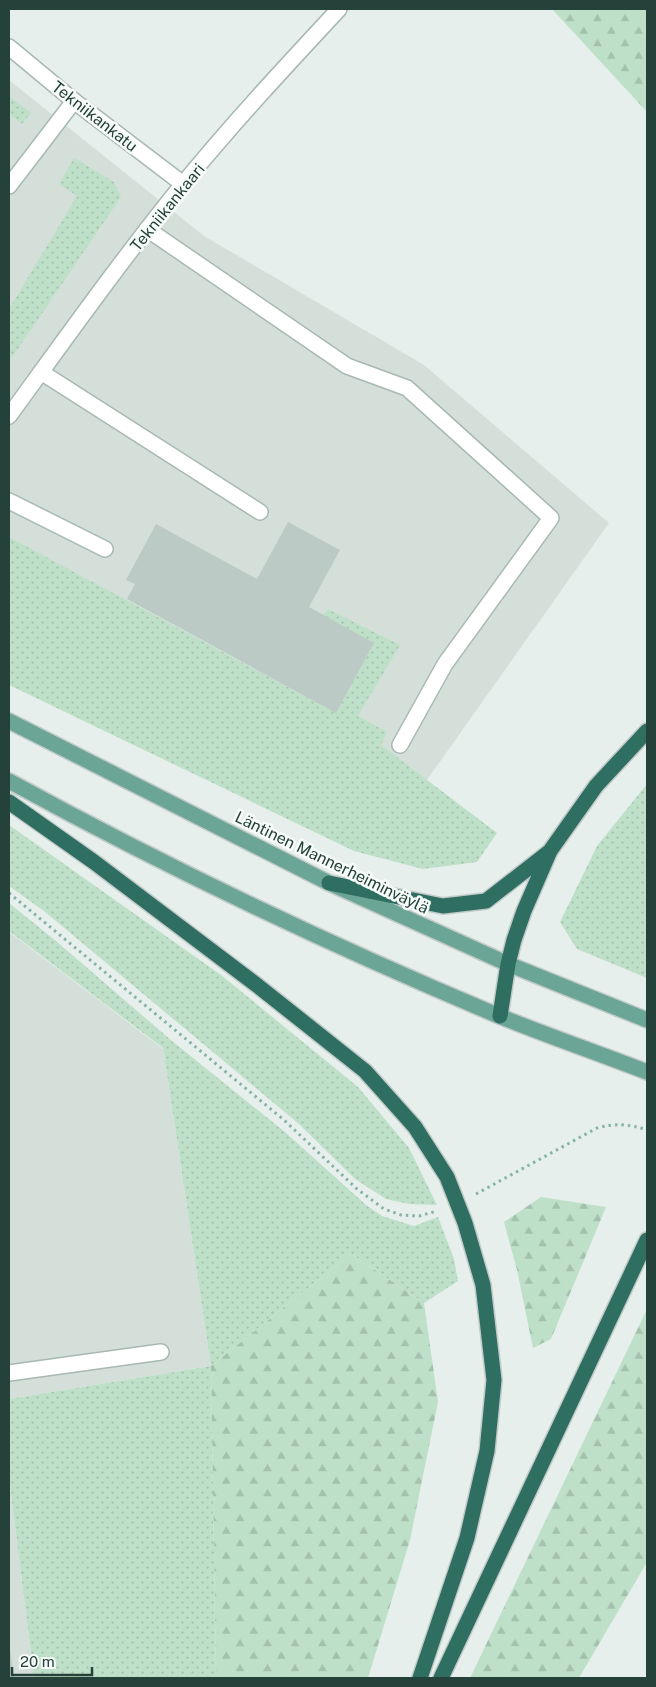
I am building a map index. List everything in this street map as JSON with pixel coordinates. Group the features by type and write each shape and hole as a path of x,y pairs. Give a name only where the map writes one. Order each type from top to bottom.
{"highway":[{"path":"500,1016 508,964 524,911 550,851 596,786 647,731"},
{"path":"9,802 94,862 258,986 365,1071 415,1127 447,1177 465,1223 483,1285 494,1380 486,1451 467,1538 420,1678"},
{"path":"329,883 443,906 486,901 550,851"},
{"path":"440,1678 647,1240"}],"main road":[{"name":"Läntinen Mannerheiminväylä","path":"9,722 329,883 508,964 647,1020"},
{"path":"9,781 91,826 316,936 500,1016 647,1072"}],"street":[{"name":"Tekniikankaari","path":"11,409 183,184 243,114 339,9"},
{"name":"Tekniikankatu","path":"9,47 74,101 183,184"},
{"path":"9,184 74,101"},
{"path":"147,229 347,366 408,388 551,518 446,664 400,744"},
{"path":"41,372 260,512"},
{"path":"9,502 105,550"},
{"path":"9,1373 161,1352"}],"path":[{"path":"9,893 284,1120 357,1189 384,1209 401,1215 419,1216 437,1210"},
{"path":"471,1197 597,1128 614,1124 636,1126 647,1130"}],"shaded area":[{"path":"9,80 204,236 424,365 609,523 427,780 9,545"},
{"path":"9,932 163,1049 211,1366 9,1399"},
{"path":"9,1477 34,1678 9,1678"}],"green space":[{"path":"552,9 647,9 647,112"},
{"path":"9,96 31,113 22,124 9,114"},
{"path":"74,158 114,182 121,197 13,356 9,359 9,309 77,196 59,184"},
{"path":"9,537 336,713 374,643 323,615 328,609 400,645 358,716 387,732 381,745 497,833 477,862 423,869 354,851 9,685"},
{"path":"647,784 647,978 577,949 560,922 597,846"},
{"path":"9,825 221,975 358,1087 409,1148 437,1205 409,1204 386,1199 355,1179 299,1124 44,911 9,886"},
{"path":"9,903 172,1041 285,1132 366,1205 382,1216 414,1226 438,1217 454,1259 458,1281 424,1303 351,1254 211,1366 163,1048 9,931"},
{"path":"541,1197 606,1207 551,1339 533,1348 517,1270 504,1222"},
{"path":"351,1254 424,1303 438,1402 410,1540 368,1678 216,1678 211,1366"},
{"path":"647,1309 647,1562 579,1678 470,1678"},
{"path":"211,1366 216,1678 34,1678 9,1477 9,1399"}],"building":[{"path":"288,522 340,550 309,607 374,643 336,713 127,599 135,584 126,580 156,524 257,579"},
{"path":"10,1648 14,1678 9,1678"}]}
